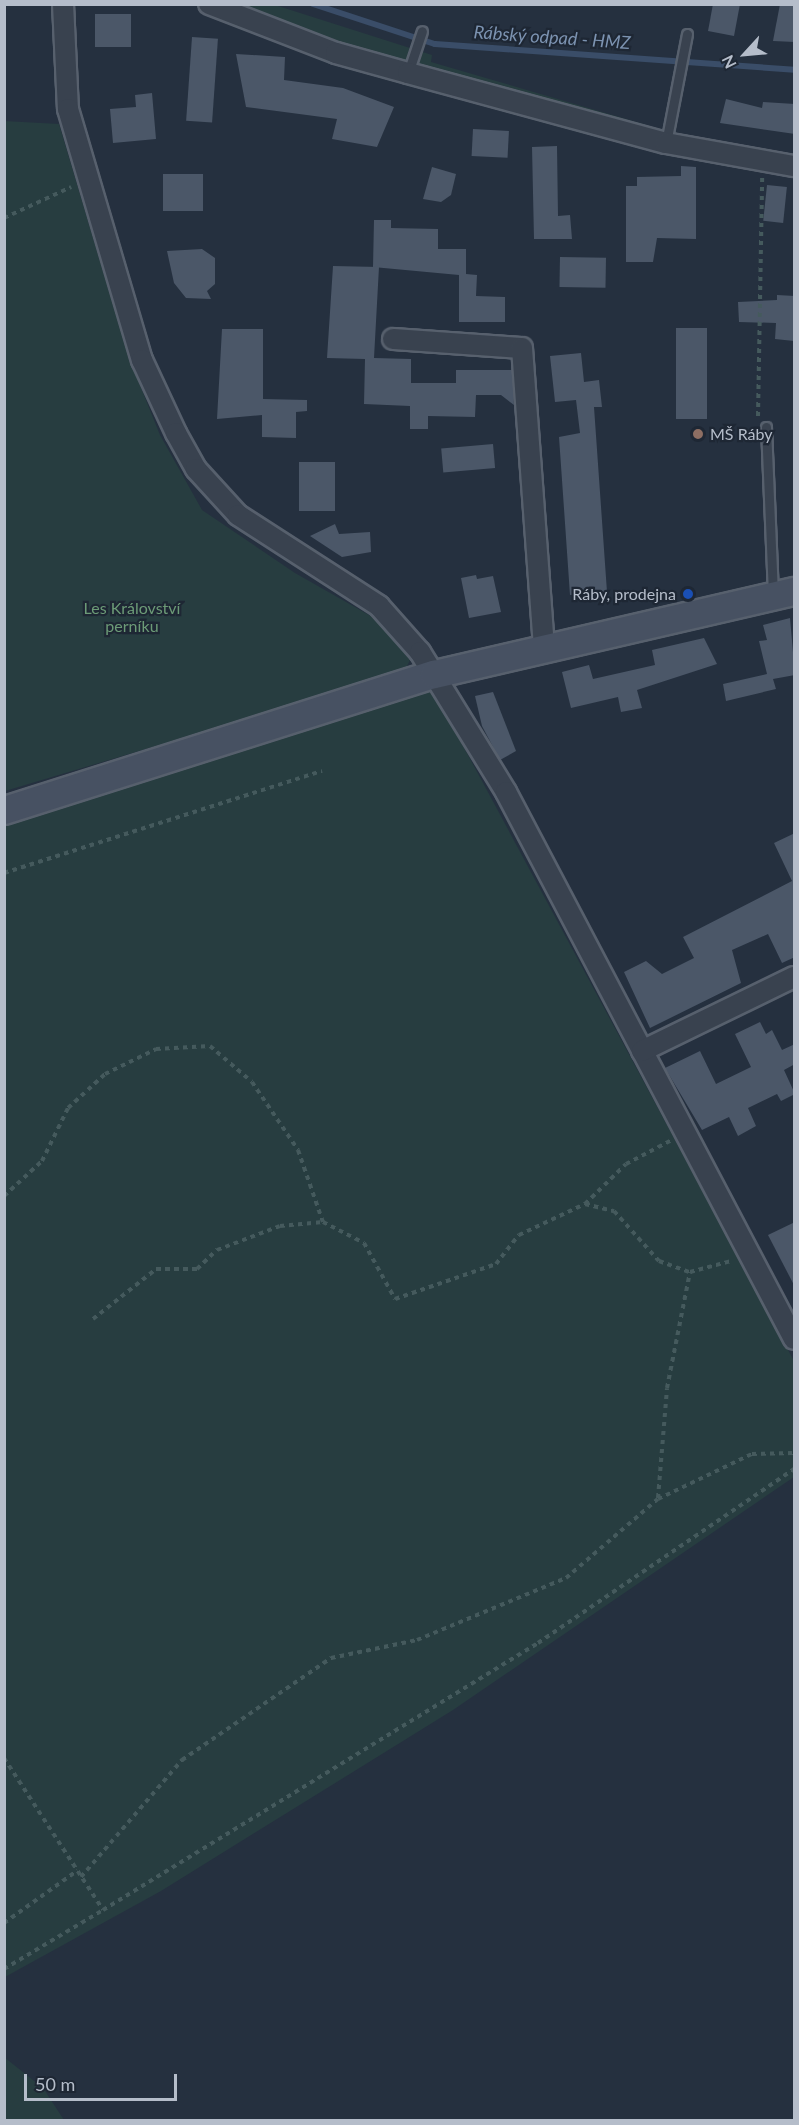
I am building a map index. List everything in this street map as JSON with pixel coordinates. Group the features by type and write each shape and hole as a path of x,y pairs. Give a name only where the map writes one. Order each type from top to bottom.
{"street":[{"path":"63,4 68,109 142,360 196,469 263,534 379,606 434,674 506,792 684,1134 795,1339"},
{"path":"219,7 408,73 666,143 795,166"},
{"path":"393,339 522,348 544,647"},
{"path":"4,810 434,674 784,593"},
{"path":"642,1051 795,977"}],"lane":[{"path":"408,73 422,32"},
{"path":"666,143 687,34"},
{"path":"766,427 784,593"}],"path":[{"path":"763,162 758,428 766,441"},
{"path":"4,218 88,178"},
{"path":"4,873 322,771"},
{"path":"4,1196 42,1161 68,1108 105,1074 156,1049 210,1046 252,1082 298,1150 323,1222"},
{"path":"93,1319 156,1269 197,1269 217,1250 280,1226 323,1222 364,1243 395,1299 496,1264 519,1235 585,1204 626,1164 684,1134"},
{"path":"585,1204 614,1211 659,1261 690,1272 751,1256"},
{"path":"658,1499 667,1388 690,1272"},
{"path":"81,1877 182,1760 331,1658 417,1640 566,1578 658,1499 752,1454 795,1453"},
{"path":"4,1969 538,1643 795,1469"},
{"path":"4,1758 103,1910"},
{"path":"4,1923 77,1871"}],"green space":[{"path":"234,5 275,5 432,55 431,62 650,126 645,129 358,53"},
{"name":"Les Království perníku","path":"4,121 59,124 129,358 160,435 202,510 295,573 383,623 405,649 410,660 404,672 5,791"},
{"path":"433,690 794,1361 794,1477 453,1710 161,1891 5,1977 5,826"},
{"path":"4,2057 43,2088 64,2120 5,2120"}],"building":[{"path":"713,4 740,4 734,36 708,31"},
{"path":"780,4 795,4 795,42 773,41"},
{"path":"95,14 131,14 131,47 95,47"},
{"path":"192,37 218,39 212,123 186,121"},
{"path":"236,54 285,57 284,80 343,88 394,107 377,147 332,139 337,119 246,107"},
{"path":"152,93 156,139 113,143 110,109 136,107 135,95"},
{"path":"726,99 762,108 763,102 795,104 795,134 720,123"},
{"path":"473,129 509,131 508,158 472,156"},
{"path":"557,146 558,216 570,215 572,239 534,239 532,147"},
{"path":"681,166 696,167 696,239 657,238 653,262 626,262 626,186 637,186 637,177 681,176"},
{"path":"432,167 456,174 451,195 441,202 423,199"},
{"path":"163,174 203,174 203,211 163,211"},
{"path":"767,185 787,187 783,223 763,221"},
{"path":"374,220 391,220 391,228 438,229 438,249 466,249 466,274 477,275 476,296 505,297 505,322 459,322 459,275 373,267"},
{"path":"202,249 215,258 215,284 207,291 211,299 186,298 174,283 167,251"},
{"path":"560,257 606,258 605,288 559,287"},
{"path":"333,266 379,267 374,358 411,359 411,383 456,383 456,370 512,370 514,405 501,395 476,395 475,417 428,416 428,429 410,429 410,406 364,404 365,359 327,358"},
{"path":"777,295 795,296 794,341 775,339 776,323 739,322 738,302 777,300"},
{"path":"676,328 707,328 707,419 676,419"},
{"path":"222,329 263,329 263,399 307,400 307,411 296,412 296,438 262,437 262,415 217,419"},
{"path":"581,353 584,382 599,380 602,407 594,407 607,592 570,595 559,437 580,433 576,400 555,402 550,356"},
{"path":"493,444 495,468 443,472 441,449"},
{"path":"299,462 335,462 335,511 299,511"},
{"path":"335,524 339,534 370,532 371,552 342,557 310,536"},
{"path":"476,575 477,579 493,576 501,612 469,618 461,578"},
{"path":"790,618 795,675 773,679 776,689 726,701 723,684 767,674 759,641 767,640 763,625"},
{"path":"704,638 717,664 637,690 642,708 621,712 618,697 571,708 562,672 589,665 593,679 655,665 652,650"},
{"path":"493,692 516,751 500,760 482,726 475,696"},
{"path":"795,833 795,957 782,963 768,934 732,950 741,983 650,1028 624,972 646,961 662,974 694,958 683,937 792,881 774,843"},
{"path":"760,1022 766,1034 772,1030 782,1050 795,1044 795,1064 784,1070 795,1094 781,1101 777,1094 748,1108 756,1126 738,1136 729,1117 702,1130 665,1068 700,1051 716,1084 751,1067 735,1034"},
{"path":"795,1222 795,1287 768,1235"}],"waterway":[{"name":"Rábský odpad - HMZ","path":"313,4 435,44 794,70"}],"place":[{"name":"MŠ Ráby","path":"698,434"},
{"name":"Ráby, prodejna","path":"688,594"}]}
